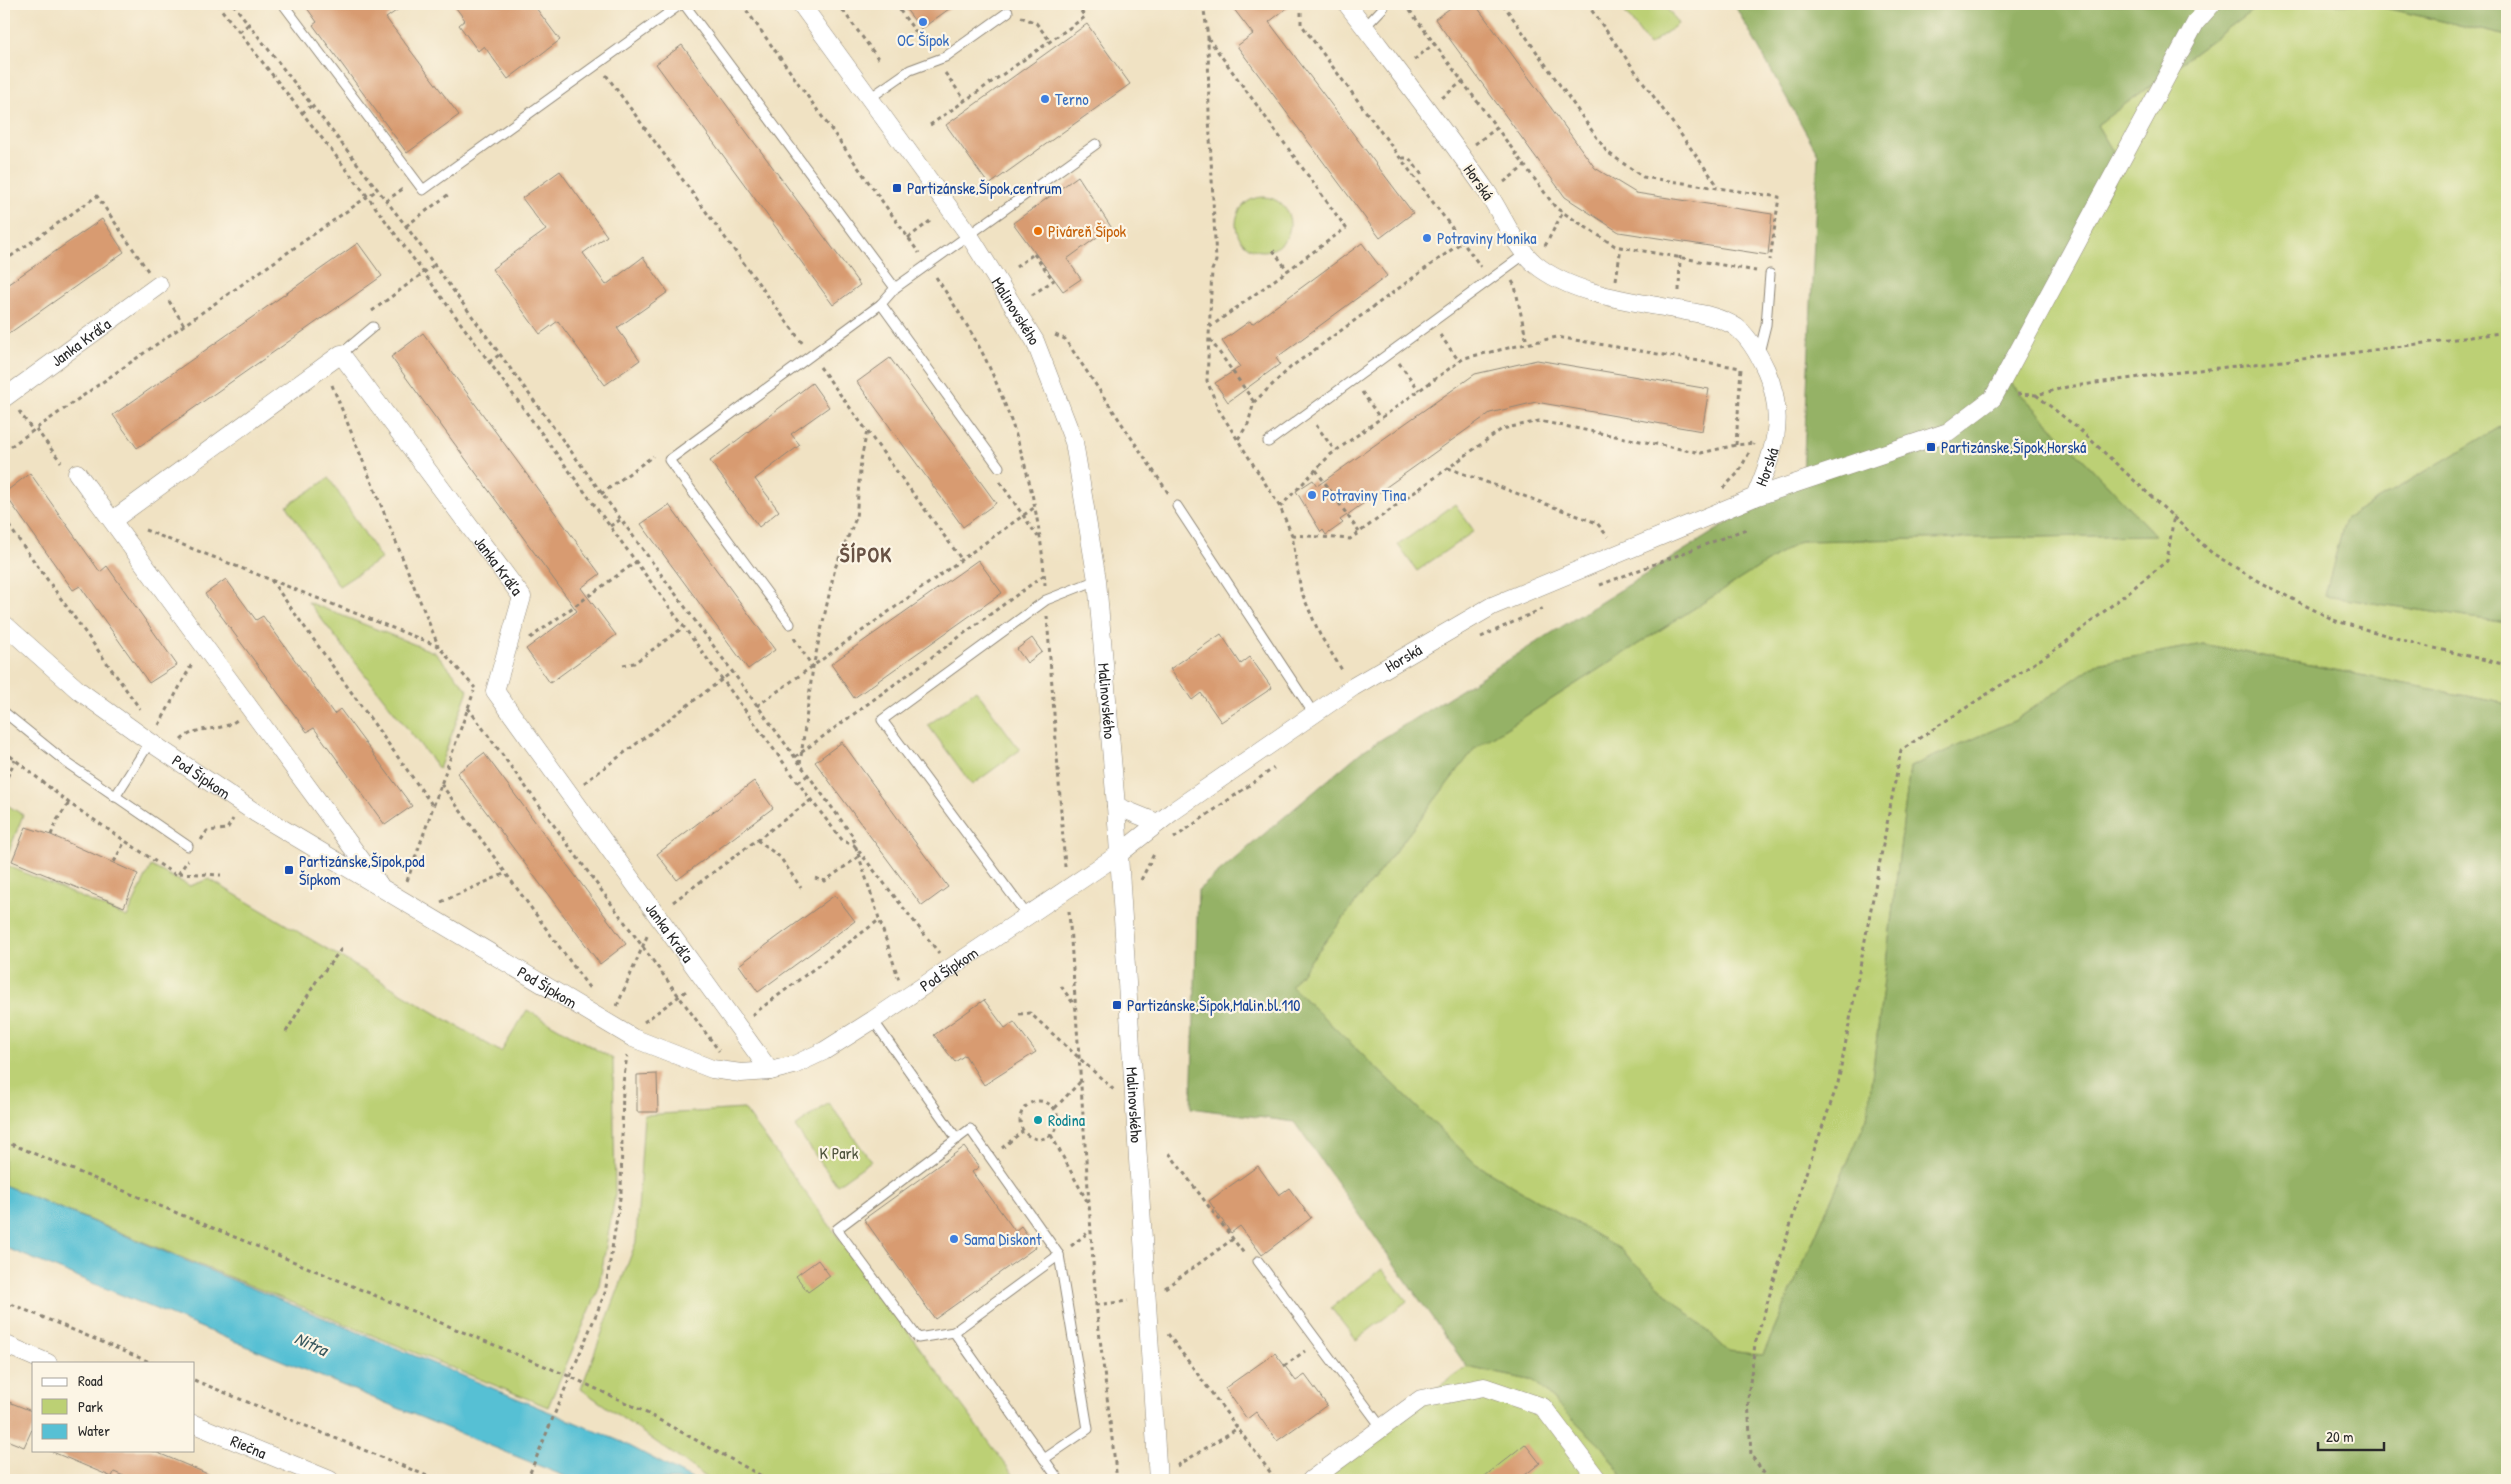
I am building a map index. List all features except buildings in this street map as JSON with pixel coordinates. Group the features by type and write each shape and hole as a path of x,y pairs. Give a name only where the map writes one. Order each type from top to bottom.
{"street":[{"name":"Malinovského","path":"801,4 969,235 1035,341 1074,442 1097,580 1116,806 1158,1480"},
{"name":"Horská","path":"1119,854 1158,823 1353,687 1492,606 1755,497 1772,457 1777,429 1772,383 1758,353 1736,328 1709,315 1614,298 1555,278 1531,260 1488,193 1347,4"},
{"path":"1755,497 1948,432 1994,398 2196,22 2212,4"},
{"name":"Janka Kráľa","path":"4,398 159,285"},
{"path":"117,517 341,354"},
{"name":"Janka Kráľa","path":"341,354 522,598 495,691 770,1071"},
{"path":"77,473 117,517 383,891"},
{"name":"Pod Šípkom","path":"4,624 78,690 152,738 256,813 383,891 636,1032 712,1069 741,1073 770,1071 794,1065 824,1051 1119,854"},
{"path":"1116,806 1158,823"},
{"path":"4,1344 46,1362"},
{"path":"1311,1480 1422,1399 1484,1387 1543,1407 1598,1480"},
{"name":"Riečna","path":"195,1424 330,1480"}],"lane":[{"path":"283,4 423,190 683,4 895,288"},
{"path":"1364,27 1382,8 1383,4"},
{"path":"870,98 910,70 946,57 1008,12"},
{"path":"790,624 669,460 880,304 895,288 1096,144"},
{"path":"1268,442 1490,280 1531,260"},
{"path":"1758,353 1766,325 1770,274"},
{"path":"880,304 999,467"},
{"path":"341,354 373,327"},
{"path":"1177,506 1314,714"},
{"path":"1026,915 882,720 1046,600 1097,580"},
{"path":"4,712 67,763 188,846"},
{"path":"115,797 152,738"},
{"path":"873,1020 957,1139"},
{"path":"1044,1459 1088,1429 1059,1255 970,1129 837,1229 918,1338 954,1332 1059,1255"},
{"path":"1258,1261 1382,1428"},
{"path":"954,1332 1060,1480"}],"path":[{"path":"217,4 368,197 811,800 843,841 854,845"},
{"path":"233,4 406,226 852,835 854,845 860,856 944,959"},
{"path":"742,4 928,264 985,358 1013,424 1036,507 1044,575 1065,872"},
{"path":"894,4 903,14"},
{"path":"930,125 1085,17 1076,4"},
{"path":"1203,4 1208,37 1209,117 1216,260 1212,270 1207,381 1220,410 1280,507 1292,535 1301,591 1320,636 1344,672 1337,677"},
{"path":"1301,4 1301,24 1490,280"},
{"path":"1405,4 1556,208 1615,246 1680,256 1770,274 1779,196 1643,177 1607,152 1503,4"},
{"path":"1587,4 1719,187"},
{"path":"841,5 880,61"},
{"path":"1008,12 1036,23 1050,41"},
{"path":"239,32 249,24"},
{"path":"1208,37 1346,228 1210,328"},
{"path":"1416,59 1434,43"},
{"path":"599,64 962,560"},
{"path":"1444,97 1463,82"},
{"path":"302,113 312,106"},
{"path":"1482,140 1497,128"},
{"path":"1401,158 1409,158 1422,175"},
{"path":"1510,178 1525,166"},
{"path":"386,201 415,180"},
{"path":"4,451 377,190"},
{"path":"406,226 449,194"},
{"path":"4,261 97,196 159,285 184,325"},
{"path":"1531,260 1563,212"},
{"path":"908,238 930,221"},
{"path":"1238,440 1248,424 1254,402 1291,367 1462,242"},
{"path":"1620,259 1622,247"},
{"path":"1273,250 1288,271"},
{"path":"1016,267 1034,253 1054,280 1032,295"},
{"path":"1679,276 1680,256"},
{"path":"372,311 434,265"},
{"path":"1515,286 1528,343"},
{"path":"2507,332 2329,356 2162,374 2067,387 2036,395 2060,412 2174,515 2212,553 2261,583 2336,621 2416,644 2507,665"},
{"path":"1055,335 1066,339 1177,506"},
{"path":"1280,507 1335,451 1464,358 1557,337 1749,368"},
{"path":"1210,338 1254,402"},
{"path":"1449,347 1459,361"},
{"path":"489,362 499,355"},
{"path":"324,366 438,646 475,688 495,691"},
{"path":"1736,445 1741,368"},
{"path":"1409,377 1419,390"},
{"path":"1371,404 1380,418"},
{"path":"1292,535 1350,539 1502,430 1539,421 1701,453 1754,443 1738,474 1720,491"},
{"path":"36,429 68,472 77,473"},
{"path":"800,764 812,667 835,568 856,518 861,460 867,431"},
{"path":"1325,438 1335,451"},
{"path":"602,494 661,451"},
{"path":"999,467 1000,482 1039,539"},
{"path":"1447,468 1597,523 1608,537"},
{"path":"1316,470 1359,532"},
{"path":"757,706 1036,507"},
{"path":"1769,1480 1751,1455 1748,1398 1755,1344 1806,1174 1838,1083 1902,750 2061,646 2167,561 2174,515"},
{"path":"117,517 141,529 438,646"},
{"path":"4,519 143,714"},
{"path":"610,526 620,520"},
{"path":"1591,588 1746,529"},
{"path":"1600,540 1617,533"},
{"path":"506,656 636,562"},
{"path":"795,757 1044,575"},
{"path":"270,580 433,806"},
{"path":"1476,640 1546,607"},
{"path":"623,665 634,663 684,627"},
{"path":"792,636 812,667"},
{"path":"152,738 196,656"},
{"path":"569,794 732,672"},
{"path":"404,888 475,688"},
{"path":"468,708 720,1052"},
{"path":"175,746 190,732 230,725"},
{"path":"4,751 69,803 177,876 179,874 221,875"},
{"path":"4,784 15,760"},
{"path":"1172,839 1276,766"},
{"path":"798,782 808,775"},
{"path":"441,784 595,996"},
{"path":"615,1011 656,915 811,800"},
{"path":"51,835 57,820 69,803"},
{"path":"198,844 207,831 227,828 236,814"},
{"path":"756,840 780,857 802,888"},
{"path":"114,862 125,841"},
{"path":"1137,887 1156,851"},
{"path":"815,878 825,881 860,856"},
{"path":"860,856 902,987"},
{"path":"179,874 189,858"},
{"path":"440,903 506,873"},
{"path":"1069,903 1096,1305 1117,1480"},
{"path":"747,1018 879,920"},
{"path":"286,1032 317,980 343,947"},
{"path":"527,1480 605,1293 621,1192 622,1083 628,1050 636,1032 704,978"},
{"path":"1061,986 1076,1008"},
{"path":"1020,1014 1030,1013 1119,1094"},
{"path":"1055,1108 1080,1082"},
{"path":"1042,1100 1055,1108 1058,1122 1051,1135 1036,1139 1023,1131 1020,1117 1027,1104 1042,1100"},
{"path":"990,1158 1023,1131"},
{"path":"1051,1135 1088,1204"},
{"path":"4,1141 571,1377 641,1410 769,1480"},
{"path":"1169,1153 1247,1257 1258,1261"},
{"path":"1059,1255 1090,1230"},
{"path":"1160,1292 1233,1239"},
{"path":"4,1301 150,1362"},
{"path":"1096,1305 1131,1301"},
{"path":"1163,1326 1276,1480"},
{"path":"1284,1366 1318,1342"},
{"path":"195,1380 437,1480"},
{"path":"1174,1468 1238,1428"}],"green space":[{"path":"1619,4 1664,4 1678,24 1649,45"},
{"path":"1734,4 2261,4 2097,125 2122,167 2002,374 2155,535 1800,541 1475,748 1291,986 1476,1164 1620,1249 1728,1351 1763,1355 1867,1118 1910,767 2016,720 2096,664 2203,644 2507,704 2507,1480 1625,1480 1602,1447 1534,1381 1467,1367 1294,1122 1191,1108 1198,890 1361,752 1803,476 1818,154"},
{"path":"2261,4 2368,4 2507,36 2507,423 2345,519 2325,596 2507,623 2507,704 2203,644 2096,664 2016,720 1910,767 1867,1118 1763,1355 1728,1351 1620,1249 1476,1164 1291,986 1475,748 1800,541 2155,535 2002,374 2122,167 2097,125"},
{"path":"2368,4 2507,4 2507,36"},
{"path":"1263,197 1273,199 1282,205 1288,214 1290,224 1288,234 1282,243 1273,249 1263,251 1253,249 1244,243 1238,234 1236,224 1238,214 1244,205 1253,199"},
{"path":"2507,423 2507,623 2325,596 2345,519"},
{"path":"329,478 381,559 339,586 287,506"},
{"path":"1455,504 1474,531 1417,571 1398,545"},
{"path":"308,602 436,653 468,690 439,769"},
{"path":"976,690 1020,750 972,785 928,725"},
{"path":"4,803 23,815 4,864"},
{"path":"4,864 127,917 151,866 190,886 209,879 501,1052 527,1010 613,1059 615,1196 598,1291 548,1407 4,1185"},
{"name":"K Park","path":"829,1103 871,1161 837,1185 795,1127"},
{"path":"744,1109 1017,1480 710,1480 581,1389 636,1242 644,1115"},
{"path":"1382,1269 1407,1301 1356,1340 1331,1308"},
{"path":"1467,1367 1534,1381 1602,1447 1625,1480 1305,1480"}],"water":[{"name":"Nitra","path":"4,1185 622,1442 694,1480 574,1480 4,1247"}],"place":[{"name":"OC Šípok","path":"923,22"},
{"name":"Terno","path":"1045,99"},
{"name":"Partizánske,Šípok,centrum","path":"897,188"},
{"name":"Piváreň Šípok","path":"1038,231"},
{"name":"Potraviny Monika","path":"1427,238"},
{"name":"Partizánske,Šípok,Horská","path":"1931,447"},
{"name":"Potraviny Tina","path":"1312,495"},
{"name":"Partizánske,Šípok,pod Šípkom","path":"289,870"},
{"name":"Partizánske,Šípok,Malin.bl.110","path":"1117,1005"},
{"name":"Rodina","path":"1038,1120"},
{"name":"Sama Diskont","path":"954,1239"}],"district":[{"name":"ŠÍPOK","path":"866,555"}]}
